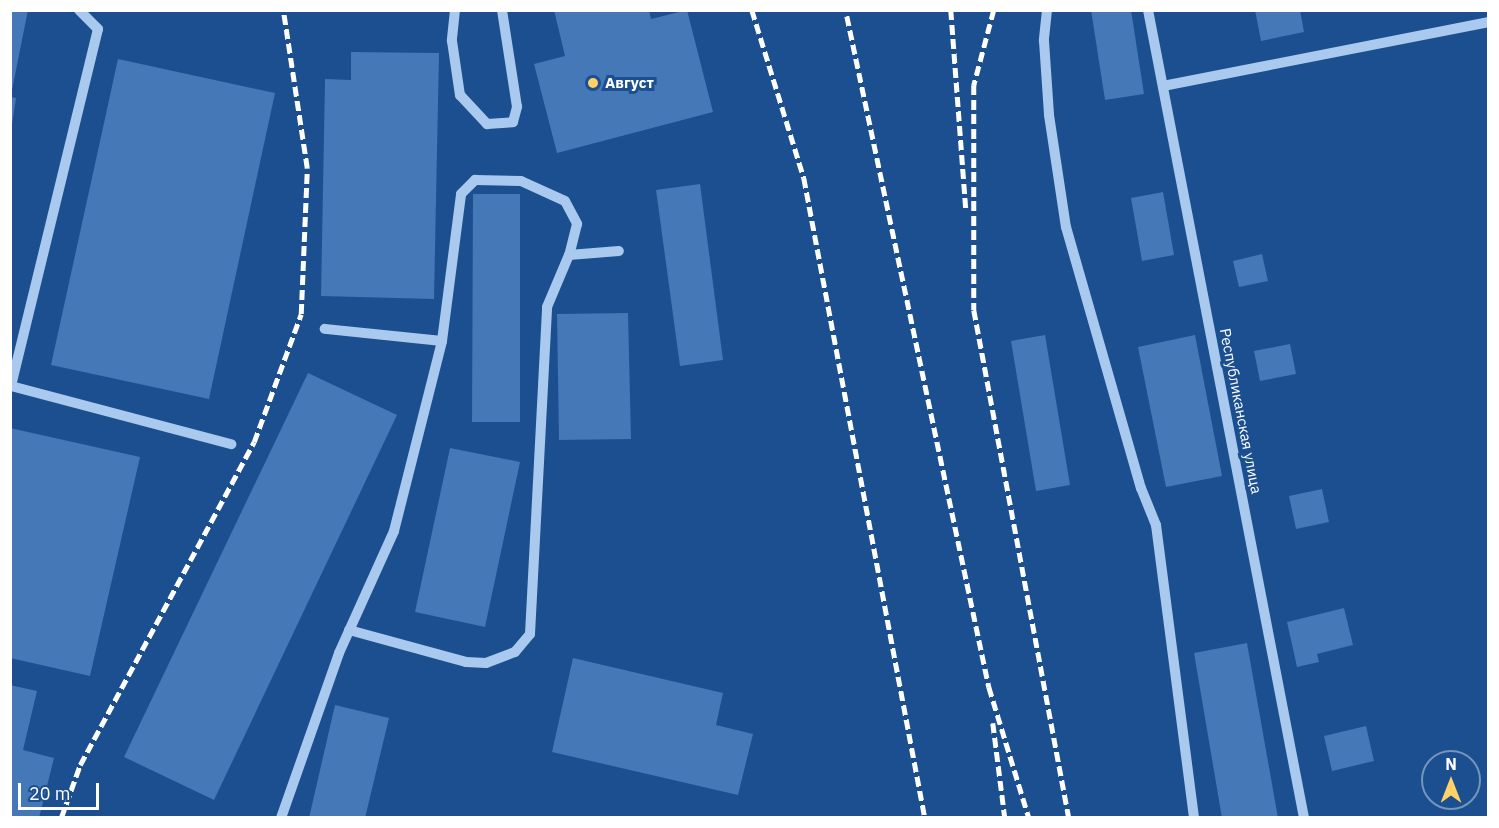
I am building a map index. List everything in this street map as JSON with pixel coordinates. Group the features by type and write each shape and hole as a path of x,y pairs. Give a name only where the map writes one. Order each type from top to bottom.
{"street":[{"path":"79,10 98,29 11,386 231,444"},
{"path":"455,10 452,41 460,95 487,124 513,122 517,107 502,10"},
{"path":"1047,10 1044,41 1049,115 1066,227 1142,488 1156,525 1194,818"},
{"name":"Республиканская улица","path":"1148,10 1304,818"},
{"path":"1163,86 1488,22"},
{"path":"281,818 350,630 394,531 442,341 460,194 475,180 521,182 565,201 577,225 569,255 547,307 530,634 515,652 486,663 466,663 350,630"},
{"path":"569,255 619,251"},
{"path":"325,328 442,341"}],"building":[{"path":"10,10 28,10 12,90 10,90"},
{"path":"554,10 649,10 651,19 687,10 713,112 557,153 534,64 565,56"},
{"path":"1091,10 1131,10 1144,94 1105,100"},
{"path":"1255,10 1300,10 1304,32 1261,41"},
{"path":"351,52 439,53 434,299 321,296 325,79 351,80"},
{"path":"118,59 275,93 209,399 51,365"},
{"path":"10,97 16,98 12,124 10,124"},
{"path":"700,184 723,360 680,366 656,190"},
{"path":"1163,192 1174,255 1142,261 1131,198"},
{"path":"473,194 520,194 520,422 472,422"},
{"path":"1262,254 1268,281 1239,287 1233,261"},
{"path":"628,313 631,439 559,440 557,314"},
{"path":"1045,335 1070,485 1036,491 1011,341"},
{"path":"1195,335 1222,476 1166,487 1138,347"},
{"path":"1290,344 1296,374 1260,381 1254,351"},
{"path":"308,373 397,415 214,800 124,757"},
{"path":"10,428 140,457 90,676 10,658"},
{"path":"450,448 520,462 485,627 415,612"},
{"path":"1322,489 1329,522 1296,529 1289,496"},
{"path":"1344,608 1353,645 1317,654 1319,662 1297,667 1287,622"},
{"path":"1247,643 1278,818 1222,818 1194,653"},
{"path":"573,658 723,693 716,725 753,734 738,795 552,752"},
{"path":"10,685 37,691 23,750 54,758 39,818 10,818"},
{"path":"335,705 389,718 365,818 309,818"},
{"path":"1366,726 1374,761 1332,771 1324,736"}],"railway":[{"path":"61,818 80,765 254,442 301,314 307,168 283,10"},
{"path":"752,10 804,178 925,818"},
{"path":"951,10 966,208"},
{"path":"994,10 974,85 974,310 1069,818"},
{"path":"847,16 989,687 1029,818"},
{"path":"993,723 1005,818"}],"place":[{"name":"Август","path":"593,83"}]}
